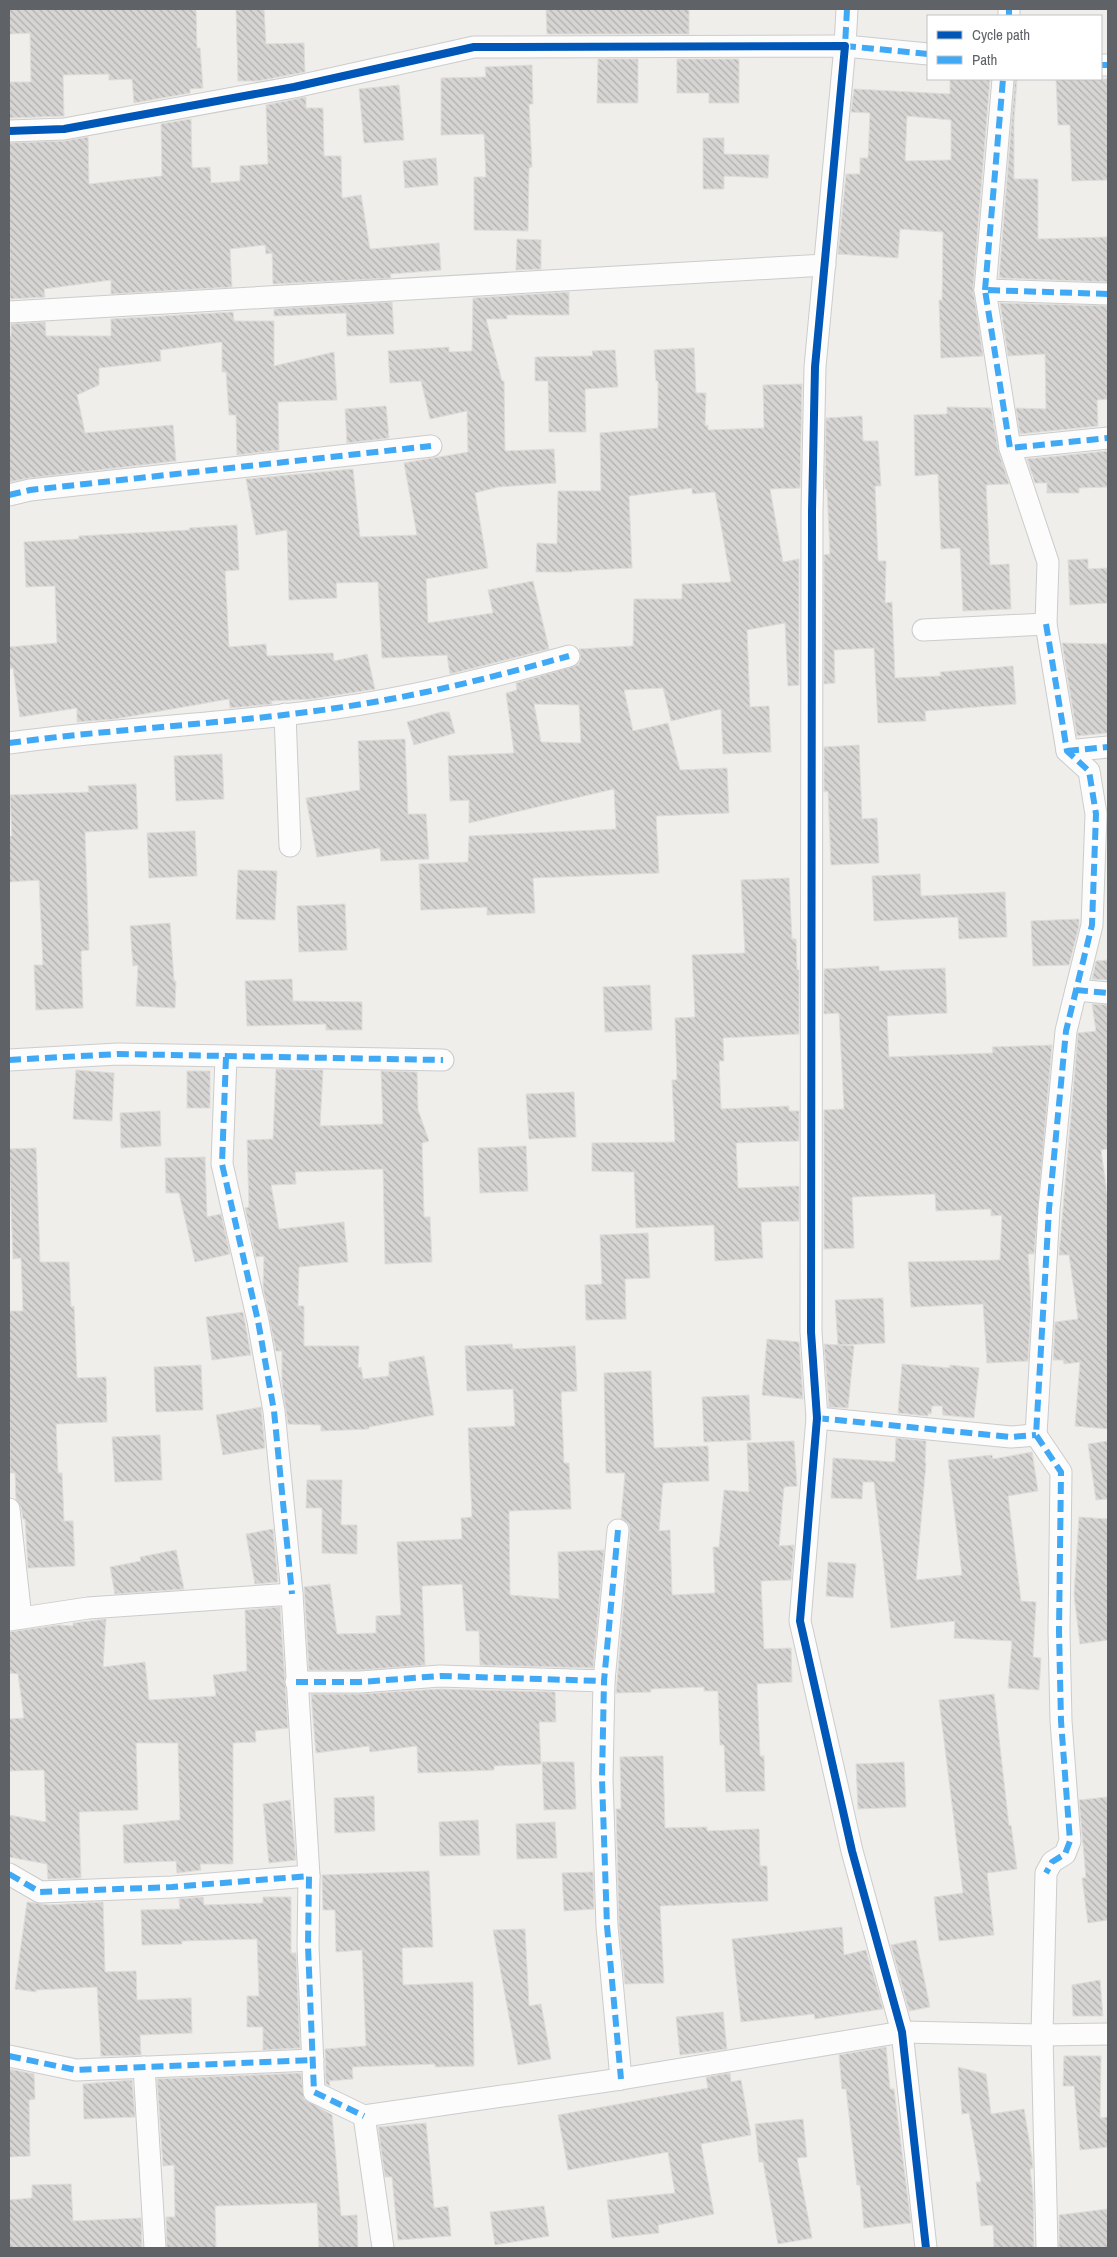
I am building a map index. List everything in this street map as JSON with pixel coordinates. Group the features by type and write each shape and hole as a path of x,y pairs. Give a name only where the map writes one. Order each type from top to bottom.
{"street":[{"path":"847,9 815,367 812,512 811,1332 817,1418 800,1621 852,1852 902,2032 926,2248"},
{"path":"9,131 64,129 294,87 474,47 845,46 927,54"},
{"path":"1003,80 985,290 1010,448 1048,562 1046,624 1067,751 1089,771 1096,814 1092,925 1066,1031 1049,1209 1036,1436 1061,1472 1059,1631 1061,1721 1070,1841 1065,1854 1052,1862 1046,1873 1042,2035 1047,2248"},
{"path":"9,312 825,265"},
{"path":"985,290 1108,294"},
{"path":"1010,448 1108,438"},
{"path":"9,495 30,490 431,446"},
{"path":"923,630 1046,624"},
{"path":"9,743 285,714 384,701 464,684 569,656"},
{"path":"285,714 290,846"},
{"path":"1067,751 1108,747"},
{"path":"1076,990 1108,993"},
{"path":"9,1060 118,1054 443,1060"},
{"path":"226,1057 222,1164 258,1321 274,1411 292,1594 309,1876 308,1946 314,2092 364,2116 621,2079 902,2032 1042,2035 1108,2034"},
{"path":"817,1418 1011,1437 1036,1436"},
{"path":"9,1509 15,1619 88,1608 292,1594"},
{"path":"618,1530 604,1681 602,1779 607,1926 621,2079"},
{"path":"296,1682 360,1682 440,1676 604,1681"},
{"path":"9,1874 40,1892 172,1887 309,1876"},
{"path":"9,2056 76,2070 313,2060"},
{"path":"144,2068 155,2248"},
{"path":"364,2116 384,2248"}],"building":[{"path":"9,9 196,9 197,48 200,48 203,88 190,89 190,93 134,103 132,79 109,80 109,74 63,75 64,116 9,118 9,82 31,82 30,33 9,34"},
{"path":"236,9 264,9 266,44 304,43 305,72 257,81 238,81"},
{"path":"546,9 689,9 689,34 547,34"},
{"path":"598,59 638,59 638,103 597,103"},
{"path":"677,59 739,59 739,103 709,103 709,93 677,93"},
{"path":"532,65 533,104 529,104 532,167 529,168 528,231 474,230 474,177 486,177 484,134 441,135 441,78 486,77 485,67"},
{"path":"1108,79 1108,180 1072,181 1070,125 1058,125 1056,80"},
{"path":"950,80 990,80 973,289 983,356 941,358 939,300 942,300 943,232 900,229 898,258 838,254 846,174 860,174 860,158 868,158 870,113 851,112 854,89 950,94","holes":["907,116 951,120 951,160 905,161"]},
{"path":"1015,80 1017,80 1014,120 1014,179 1038,179 1038,239 1108,237 1108,282 999,278"},
{"path":"399,85 404,140 364,143 359,89"},
{"path":"306,97 306,108 323,108 324,156 341,156 342,198 361,195 370,249 439,243 441,270 390,274 391,278 273,284 272,253 266,254 265,245 230,249 232,287 111,294 111,280 44,289 45,297 10,299 9,143 65,141 88,137 89,184 162,176 161,124 191,119 192,168 210,167 211,183 240,181 240,166 268,164 266,105"},
{"path":"703,138 724,138 724,154 769,155 768,178 724,176 724,189 703,189"},
{"path":"436,158 438,185 405,188 403,161"},
{"path":"517,239 541,240 541,269 516,270"},
{"path":"569,292 569,315 507,315 507,319 486,319 502,381 504,381 505,451 554,449 556,483 498,487 475,493 488,568 426,579 428,623 493,613 488,590 533,581 549,649 450,674 447,655 382,658 378,582 336,583 337,598 289,600 287,530 256,535 246,479 353,469 360,537 417,535 404,463 468,452 467,411 430,419 421,381 390,383 388,351 449,347 449,352 472,351 473,298"},
{"path":"392,302 394,334 347,336 346,313 274,316 274,309"},
{"path":"1000,303 1108,306 1108,399 1097,400 1098,426 1020,434 1016,408 1046,409 1045,354 1008,356"},
{"path":"233,312 234,321 274,321 274,366 334,352 337,400 278,402 279,450 237,455 236,415 229,415 226,372 222,372 222,342 160,350 161,361 99,368 99,385 77,395 85,433 173,425 176,461 9,482 9,336 11,336 11,324 45,322 46,336 111,336 111,319"},
{"path":"694,348 696,393 706,393 705,426 708,425 708,430 764,428 763,385 802,384 800,488 770,489 783,562 799,559 799,685 788,686 785,623 747,630 750,707 769,706 771,752 723,754 721,709 671,721 663,688 624,690 633,731 668,723 680,770 727,768 729,813 656,816 659,873 533,878 535,913 487,915 487,907 421,910 419,864 468,862 469,836 616,829 614,789 469,823 469,800 450,801 448,756 514,753 506,693 517,690 516,683 578,665 581,659 579,649 633,646 634,599 682,599 682,584 731,582 715,492 692,494 692,488 629,496 632,568 536,572 537,543 557,544 558,491 601,491 600,433 658,428 658,381 656,381 654,350","holes":["534,704 579,705 581,743 541,742"]},
{"path":"615,350 618,387 585,389 586,432 549,432 548,381 535,381 535,357 593,356 592,351"},
{"path":"386,406 389,438 347,443 345,409"},
{"path":"947,407 991,408 998,450 1009,484 986,485 990,565 1009,564 1011,609 963,611 960,548 941,549 938,474 915,476 914,415 947,414"},
{"path":"862,416 863,441 878,441 881,486 875,486 878,561 886,561 885,603 892,602 895,678 941,676 940,672 1013,666 1016,704 925,711 926,721 878,723 874,648 834,650 835,683 824,684 824,555 830,554 827,489 825,489 826,418"},
{"path":"1108,451 1108,487 1079,488 1079,493 1047,493 1047,483 1035,483 1027,459"},
{"path":"237,525 239,570 225,571 229,647 266,644 267,656 333,653 334,661 367,654 375,689 311,699 271,701 272,704 230,708 229,699 115,719 77,722 77,708 20,717 13,668 9,669 9,647 57,643 55,586 26,587 24,542 79,539 79,536 190,530 189,528"},
{"path":"1088,559 1088,569 1108,568 1108,603 1070,605 1068,560"},
{"path":"1062,643 1108,644 1108,733 1077,736"},
{"path":"441,712 449,712 455,733 414,745 407,722"},
{"path":"405,739 408,814 426,814 429,859 381,861 380,848 317,857 306,798 360,790 358,741"},
{"path":"859,745 862,819 877,818 879,863 831,865 828,791 824,792 824,747"},
{"path":"222,754 224,799 176,801 174,756"},
{"path":"136,784 138,829 85,832 89,950 81,951 83,1008 36,1010 34,965 43,965 39,880 9,882 9,836 12,836 10,795 89,792 88,786"},
{"path":"195,831 197,876 149,878 147,833"},
{"path":"238,870 277,871 275,920 236,919"},
{"path":"920,874 921,896 1005,892 1007,937 959,939 958,917 874,921 872,876"},
{"path":"789,878 792,939 796,939 797,970 799,970 799,1034 723,1038 724,1061 719,1061 721,1109 789,1106 789,1111 799,1111 799,1141 736,1143 738,1188 799,1186 799,1221 761,1222 763,1258 715,1261 714,1225 636,1228 634,1172 592,1171 592,1143 675,1142 672,1080 677,1080 675,1018 695,1017 692,955 745,953 741,880"},
{"path":"345,904 347,950 299,952 297,906"},
{"path":"1079,919 1069,965 1033,966 1031,921"},
{"path":"170,923 174,981 176,981 175,1008 136,1006 138,965 133,966 130,926"},
{"path":"1108,960 1108,980 1092,979 1096,961"},
{"path":"879,966 879,971 945,968 947,1013 887,1016 889,1057 993,1053 992,1047 1052,1045 1034,1254 1028,1254 1031,1306 1028,1361 987,1363 983,1304 911,1307 908,1262 1000,1260 1002,1215 991,1216 991,1209 936,1211 935,1194 852,1197 854,1248 824,1249 824,1110 844,1109 839,1013 824,1014 824,969"},
{"path":"292,979 293,1001 362,1002 362,1030 326,1030 326,1024 247,1026 245,981"},
{"path":"650,985 652,1030 605,1032 603,987"},
{"path":"1092,1004 1108,1005 1108,1149 1101,1150 1108,1200 1108,1429 1075,1426 1080,1362 1064,1364 1063,1360 1053,1360 1055,1322 1078,1319 1069,1255 1059,1255 1078,1033 1096,1031"},
{"path":"276,1069 323,1070 320,1126 383,1124 381,1071 417,1072 418,1110 429,1141 422,1143 424,1217 430,1217 432,1262 385,1264 383,1169 295,1172 296,1184 271,1185 279,1229 344,1222 348,1262 299,1267 298,1306 304,1306 304,1346 359,1346 358,1368 361,1367 363,1379 389,1376 389,1362 424,1356 434,1415 369,1427 369,1429 321,1431 321,1425 288,1424 282,1383 282,1351 276,1351 263,1288 264,1256 256,1257 245,1208 249,1207 247,1140 273,1139"},
{"path":"76,1070 114,1073 112,1121 73,1119"},
{"path":"187,1071 210,1071 210,1108 187,1108"},
{"path":"574,1092 576,1137 529,1139 526,1094"},
{"path":"160,1111 161,1146 121,1148 120,1113"},
{"path":"526,1146 528,1191 480,1193 478,1148"},
{"path":"36,1148 40,1262 69,1262 71,1307 74,1306 77,1378 106,1377 107,1422 56,1424 58,1473 62,1473 64,1521 73,1521 75,1566 28,1568 25,1519 23,1519 21,1507 16,1499 15,1473 10,1473 9,1311 23,1311 21,1258 13,1259 9,1149"},
{"path":"205,1157 207,1217 221,1214 230,1254 195,1262 179,1193 166,1193 165,1158"},
{"path":"648,1233 650,1278 625,1279 626,1319 586,1320 585,1285 602,1284 600,1235"},
{"path":"883,1298 885,1343 839,1345 854,1346 848,1408 829,1407 824,1344 838,1345 835,1300"},
{"path":"243,1312 251,1355 212,1360 206,1317"},
{"path":"767,1339 799,1342 803,1399 762,1395"},
{"path":"512,1344 513,1349 575,1346 577,1391 561,1392 564,1463 569,1463 571,1509 509,1511 510,1595 559,1599 558,1552 604,1550 593,1668 480,1665 479,1631 466,1631 462,1584 422,1586 425,1665 360,1670 309,1670 304,1587 330,1584 337,1634 376,1633 376,1616 401,1615 397,1542 462,1539 461,1518 472,1517 468,1428 515,1426 513,1389 467,1391 465,1346"},
{"path":"902,1364 950,1368 950,1365 979,1368 974,1418 943,1415 942,1406 932,1406 931,1414 928,1413 928,1416 898,1413"},
{"path":"201,1365 203,1410 156,1412 154,1367"},
{"path":"651,1371 654,1448 708,1446 709,1481 663,1483 659,1531 670,1530 672,1595 715,1593 713,1547 719,1547 724,1490 749,1492 747,1443 794,1441 797,1486 784,1487 779,1546 794,1545 791,1580 761,1581 764,1649 791,1648 792,1682 757,1684 760,1756 764,1756 765,1791 726,1792 724,1745 720,1745 718,1691 704,1691 704,1687 651,1689 651,1692 616,1693 630,1531 629,1524 621,1518 625,1473 606,1473 604,1373"},
{"path":"749,1395 751,1440 704,1442 702,1397"},
{"path":"261,1407 265,1448 223,1455 216,1415"},
{"path":"160,1435 162,1480 115,1482 112,1437"},
{"path":"896,1438 926,1441 926,1463 916,1580 962,1575 948,1460 992,1455 993,1459 1032,1452 1038,1491 1008,1496 1021,1601 1036,1602 1033,1657 1041,1658 1039,1690 1008,1688 1012,1641 954,1638 955,1621 891,1628 874,1482 863,1482 862,1499 831,1498 833,1458 895,1462"},
{"path":"1108,1441 1108,1499 1096,1500 1088,1444"},
{"path":"307,1480 342,1480 341,1525 357,1525 357,1554 322,1553 322,1508 306,1508"},
{"path":"1079,1517 1108,1519 1108,1640 1080,1644 1074,1595"},
{"path":"273,1529 278,1582 255,1584 246,1534"},
{"path":"176,1550 184,1589 115,1594 110,1567 141,1561 140,1557"},
{"path":"828,1562 856,1564 853,1598 826,1596"},
{"path":"280,1607 288,1728 255,1731 256,1742 233,1743 233,1864 200,1864 201,1870 177,1873 176,1861 124,1863 123,1825 180,1820 178,1743 136,1743 138,1810 79,1812 81,1878 48,1879 47,1864 9,1857 9,1815 46,1822 44,1770 9,1771 9,1719 24,1718 18,1674 9,1673 9,1632 59,1625 73,1626 73,1623 106,1619 103,1667 145,1662 149,1700 216,1696 213,1675 247,1671 245,1610"},
{"path":"440,1689 555,1692 556,1722 539,1722 541,1764 494,1766 494,1770 418,1773 417,1746 370,1752 369,1746 316,1753 311,1694 361,1694"},
{"path":"994,1694 1009,1826 1011,1825 1017,1869 987,1873 994,1935 939,1941 934,1897 963,1893 939,1700"},
{"path":"663,1756 665,1828 707,1827 707,1831 759,1829 760,1866 767,1866 768,1901 660,1906 664,1983 625,1984 619,1925 616,1809 621,1809 620,1757"},
{"path":"542,1762 574,1762 576,1809 544,1810"},
{"path":"904,1762 906,1807 858,1809 856,1764"},
{"path":"374,1796 375,1831 335,1833 334,1798"},
{"path":"1108,1797 1108,1920 1088,1923 1082,1878 1086,1878 1079,1800"},
{"path":"290,1800 296,1860 269,1863 263,1804"},
{"path":"478,1820 480,1855 440,1856 439,1822"},
{"path":"555,1822 557,1858 517,1859 516,1824"},
{"path":"429,1871 433,1947 402,1948 403,1985 473,1982 474,2066 435,2067 435,2064 352,2067 353,2079 329,2081 330,2086 326,2084 325,2049 366,2046 362,1950 336,1952 335,1910 323,1910 322,1875"},
{"path":"593,1872 594,1909 564,1911 562,1873"},
{"path":"203,1897 204,1905 263,1903 263,1897 291,1897 291,1953 296,1953 300,2048 263,2050 263,2027 247,2027 247,1996 259,1996 257,1939 182,1941 182,1944 142,1945 141,1910 180,1909 179,1899"},
{"path":"27,1902 49,1905 103,1902 105,1972 136,1971 137,2000 191,1998 192,2033 140,2035 141,2055 101,2056 97,1987 36,1990 36,1992 15,1989"},
{"path":"842,1927 844,1955 866,1950 883,2009 815,2019 814,2014 741,2022 732,1939"},
{"path":"525,1929 529,2006 541,2004 551,2059 518,2065 493,1930"},
{"path":"916,1940 930,2007 909,2011 891,1945"},
{"path":"1100,1980 1103,2016 1073,2016 1072,1985"},
{"path":"723,2012 727,2049 680,2055 676,2017"},
{"path":"886,2047 890,2089 894,2089 911,2223 864,2228 860,2185 857,2185 846,2089 842,2089 839,2055"},
{"path":"1064,2056 1101,2056 1100,2118 1108,2117 1108,2147 1080,2150 1074,2086 1063,2086"},
{"path":"958,2067 986,2074 991,2114 1024,2109 1033,2168 1030,2169 1033,2193 1034,2248 994,2248 993,2225 981,2226 976,2182 981,2182 969,2113 962,2114"},
{"path":"9,2069 34,2074 35,2099 29,2100 30,2156 9,2157"},
{"path":"301,2073 304,2099 332,2115 341,2216 357,2215 358,2248 319,2248 317,2203 310,2203 215,2206 216,2248 167,2248 166,2217 175,2217 174,2165 163,2166 157,2079"},
{"path":"730,2073 731,2082 741,2080 751,2135 701,2144 714,2214 658,2225 659,2233 612,2238 607,2200 675,2193 668,2152 568,2170 558,2115 708,2088 706,2077"},
{"path":"132,2080 135,2117 84,2119 83,2084"},
{"path":"803,2119 807,2157 797,2158 812,2238 778,2244 763,2162 759,2162 755,2124"},
{"path":"426,2123 434,2208 448,2206 451,2236 398,2240 392,2177 385,2177 378,2127"},
{"path":"71,2184 73,2221 141,2218 142,2248 9,2248 9,2200 32,2198 32,2185"},
{"path":"544,2206 549,2236 495,2245 490,2212"},
{"path":"1108,2209 1108,2248 1059,2248 1059,2215"}],"marked path":[{"path":"847,9 845,46 927,54"},
{"path":"1009,9 1009,15"},
{"path":"1102,65 1108,65"},
{"path":"985,290 1003,80"},
{"path":"1108,294 985,290 1010,448 1108,438"},
{"path":"9,495 30,490 431,446"},
{"path":"1046,624 1067,751 1089,771 1096,814 1092,925 1066,1031 1049,1209 1036,1435 1061,1472 1059,1631 1061,1721 1070,1841 1065,1854 1052,1862 1046,1873"},
{"path":"9,743 338,708 454,686 569,656"},
{"path":"1067,751 1108,747"},
{"path":"1076,990 1108,993"},
{"path":"9,1060 118,1054 443,1060"},
{"path":"226,1057 222,1164 258,1321 274,1411 292,1594"},
{"path":"817,1418 1011,1437 1036,1435"},
{"path":"618,1530 604,1681 602,1779 607,1926 621,2079"},
{"path":"296,1682 360,1682 440,1676 604,1681"},
{"path":"9,1874 40,1892 172,1887 309,1876 308,1946 314,2092 364,2116"},
{"path":"9,2056 76,2070 313,2060"}],"cycle path":[{"path":"9,131 64,129 294,87 474,47 845,46 815,367 812,512 811,1332 817,1418 800,1621 852,1851 902,2032 926,2248"}]}
